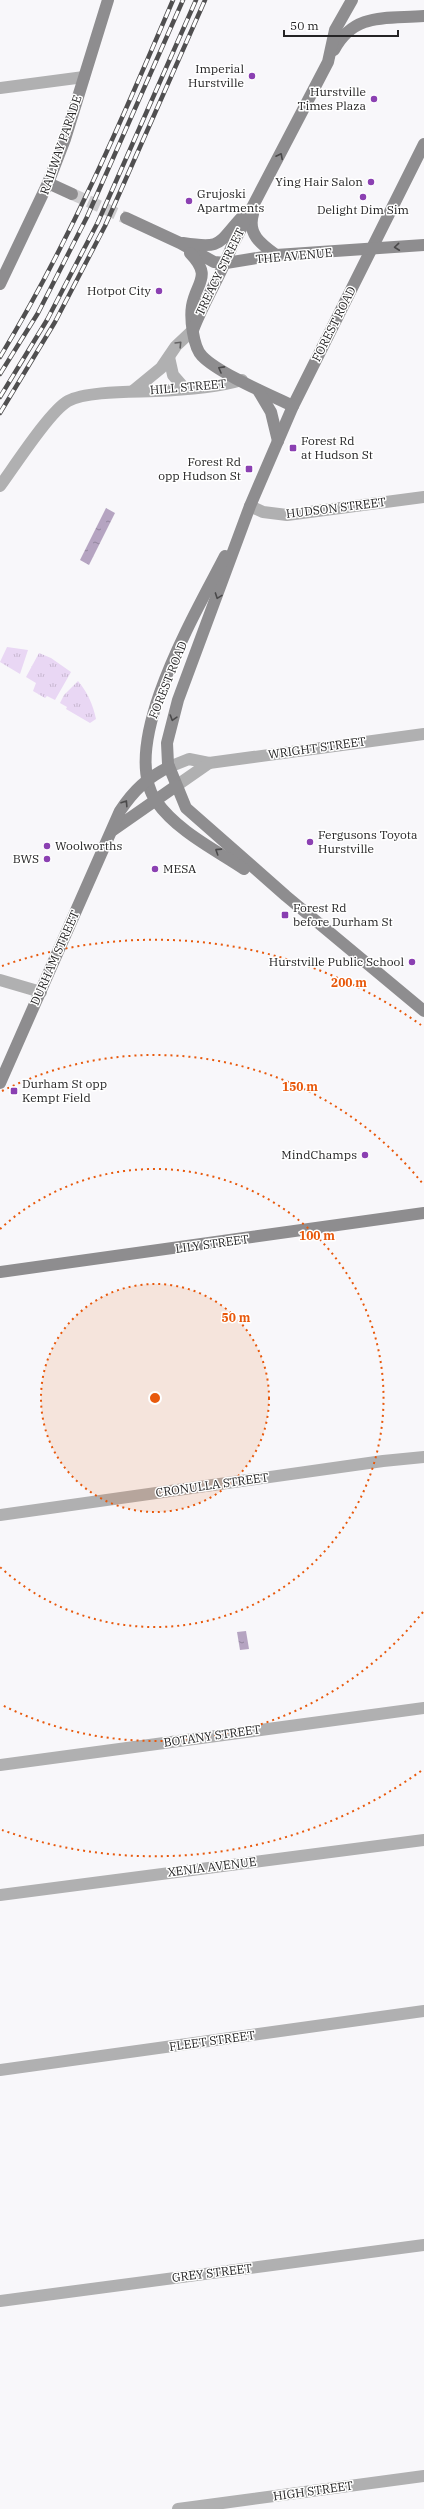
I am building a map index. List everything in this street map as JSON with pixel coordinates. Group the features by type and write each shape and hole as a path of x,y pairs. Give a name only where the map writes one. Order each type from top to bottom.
{"street":[{"name":"RAILWAY PARADE","path":"0,284 48,183 108,0"},
{"name":"TREACY STREET","path":"193,330 201,310 226,263 232,246 256,203 328,62 335,30 352,0"},
{"path":"328,62 343,34 352,27 371,21 424,16"},
{"path":"0,88 84,77"},
{"name":"FOREST ROAD","path":"286,896 186,831 170,818 155,800 148,778 145,754 148,733 159,697 199,607 250,506 293,406 424,144"},
{"path":"48,183 72,194"},
{"path":"180,243 206,247 220,242 256,203"},
{"path":"256,203 250,224 252,232 276,255"},
{"name":"THE AVENUE","path":"126,218 180,243 205,259 226,263 276,255 371,250 424,244"},
{"path":"180,243 197,260 202,273 200,288 192,306 193,330"},
{"name":"HILL STREET","path":"133,391 151,378 169,357 176,346 193,330"},
{"name":"HILL STREET","path":"193,330 195,344 201,355 242,380 293,406"},
{"path":"169,357 172,375 185,389"},
{"name":"HILL STREET","path":"0,486 52,415 68,401 77,398 133,391 185,389 224,385 242,380"},
{"path":"256,387 272,412 278,442"},
{"name":"HUDSON STREET","path":"250,506 263,512 287,515 424,497"},
{"name":"FOREST ROAD","path":"250,506 171,723 167,743 169,767 186,808 200,823 424,1011"},
{"name":"WRIGHT STREET","path":"169,767 189,759 209,763 424,734"},
{"name":"WRIGHT STREET","path":"176,786 209,763"},
{"name":"DURHAM STREET","path":"0,1083 110,832 130,795 148,778 169,767"},
{"path":"110,832 176,786"},
{"path":"0,980 40,992"},
{"name":"LILY STREET","path":"0,1272 424,1214"},
{"name":"CRONULLA STREET","path":"0,1514 383,1461 424,1457"},
{"name":"BOTANY STREET","path":"0,1765 424,1708"},
{"name":"XENIA AVENUE","path":"0,1895 424,1840"},
{"name":"FLEET STREET","path":"0,2070 424,2011"},
{"name":"GREY STREET","path":"0,2301 424,2245"},
{"name":"HIGH STREET","path":"178,2509 424,2476"}],"green space":[{"path":"7,647 28,650 20,674 0,662"},
{"path":"39,653 51,658 71,672 55,700 47,696 45,698 33,691 36,683 26,677"},
{"path":"78,681 92,704 95,714 96,719 90,723 66,709 67,707 60,703 64,695"}],"water":[{"path":"106,508 115,513 89,565 80,560"},
{"path":"246,1631 249,1649 240,1650 237,1632"}],"tunnel":[{"path":"72,194 126,218"}],"railway":[{"path":"0,357 49,270 93,182 173,0"},
{"path":"0,374 38,313 87,217 183,0"},
{"path":"0,397 47,320 98,222 196,0"},
{"path":"0,413 55,322 105,226 205,0"}],"place":[{"name":"Imperial Hurstville","path":"252,76"},
{"name":"Hurstville Times Plaza","path":"374,99"},
{"name":"Ying Hair Salon","path":"371,182"},
{"name":"Delight Dim Sim","path":"363,197"},
{"name":"Grujoski Apartments","path":"189,201"},
{"name":"Hotpot City","path":"159,291"},
{"name":"Forest Rd at Hudson St","path":"293,448"},
{"name":"Forest Rd opp Hudson St","path":"249,469"},
{"name":"Fergusons Toyota Hurstville","path":"310,842"},
{"name":"Woolworths","path":"47,846"},
{"name":"BWS","path":"47,859"},
{"name":"MESA","path":"155,869"},
{"name":"Forest Rd before Durham St","path":"285,915"},
{"name":"Hurstville Public School","path":"412,962"},
{"name":"Durham St opp Kempt Field","path":"14,1091"},
{"name":"MindChamps","path":"365,1155"}]}
